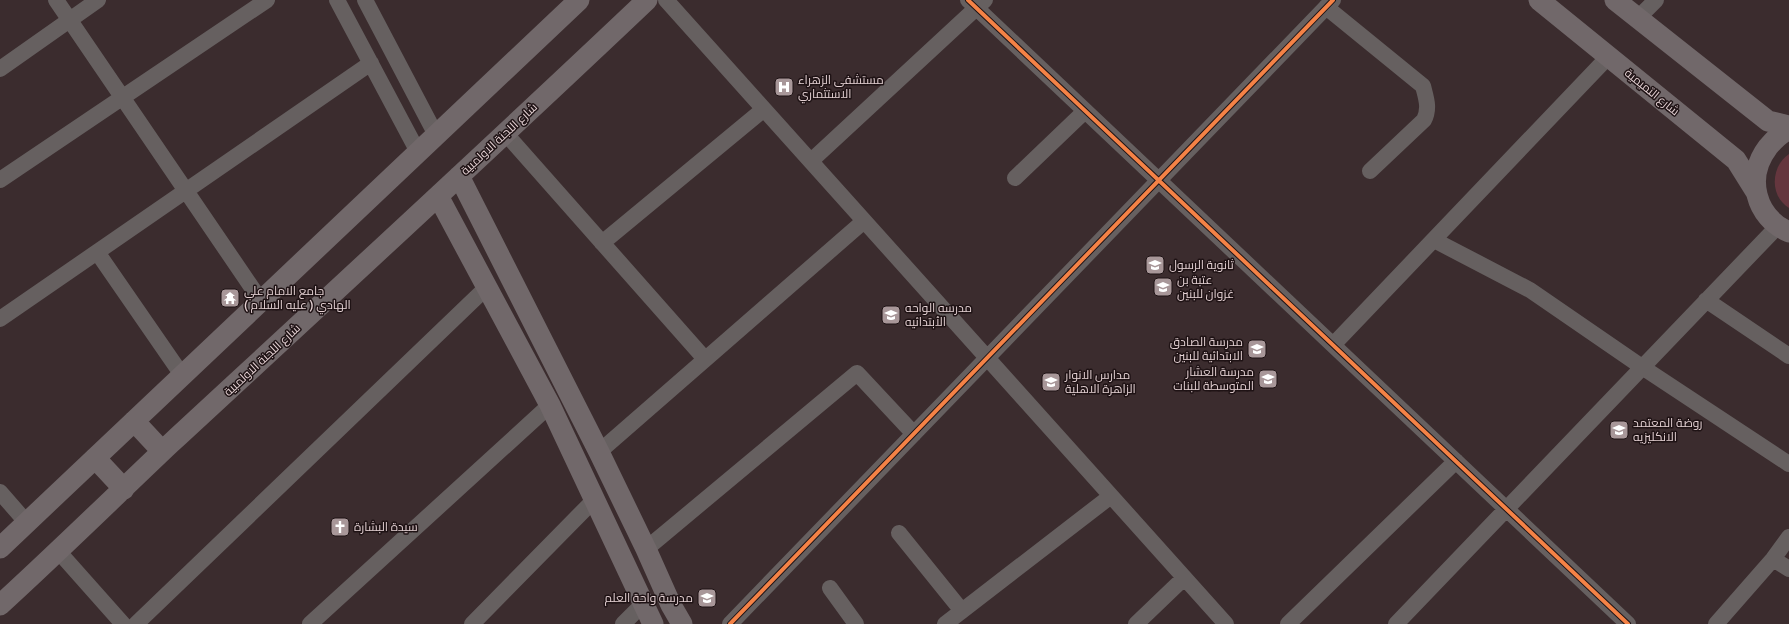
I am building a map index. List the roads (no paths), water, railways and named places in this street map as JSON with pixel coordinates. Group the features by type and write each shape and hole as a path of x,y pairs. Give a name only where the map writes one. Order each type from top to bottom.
{"main road":[{"path":"0,548 578,0"},
{"name":"شارع اللجنة الاولمبية","path":"0,605 59,552 162,452 506,134 647,0"},
{"name":"شارع التميمية","path":"1539,0 1736,160 1756,192"},
{"path":"1615,0 1637,19 1768,121 1789,126"},
{"path":"1783,229 1763,210 1756,192 1755,173 1761,156 1773,141 1782,133 1789,130"},
{"path":"459,176 599,452 646,549 671,605 682,624"},
{"path":"438,196 550,405 648,615 671,605"},
{"path":"134,421 162,452"},
{"path":"95,458 124,489"}],"street":[{"path":"56,0 261,301"},
{"path":"0,69 98,0"},
{"path":"0,180 122,96 267,0"},
{"path":"337,0 418,152"},
{"path":"365,0 436,135"},
{"path":"666,0 1226,624"},
{"path":"1637,19 1656,0"},
{"path":"811,161 977,3 1085,111 1628,624"},
{"path":"730,624 1329,4 1422,86 1426,98 1428,111 1424,120 1370,171"},
{"path":"1333,345 1609,56"},
{"path":"0,320 371,63"},
{"path":"602,243 764,109"},
{"path":"1015,178 1085,111"},
{"path":"506,134 705,359"},
{"path":"599,452 864,221"},
{"path":"1396,624 1706,300 1783,229"},
{"path":"1434,240 1530,290 1642,367 1789,464"},
{"path":"97,252 182,375"},
{"path":"136,624 487,287"},
{"path":"1706,300 1789,356"},
{"path":"646,549 857,373 914,434"},
{"path":"310,624 550,405"},
{"path":"1288,624 1456,461"},
{"path":"0,492 27,523"},
{"path":"899,533 954,619 1111,496"},
{"path":"472,624 595,499"},
{"path":"1716,624 1773,559 1789,537"},
{"path":"59,552 123,624"},
{"path":"1773,559 1789,569"},
{"path":"1136,624 1184,578"},
{"path":"830,588 856,624"},
{"path":"623,624 648,615"}],"place":[{"name":"مستشفى الزهراء الاستثماري","path":"784,87"},
{"name":"ثانوية الرسول","path":"1155,265"},
{"name":"عتبة بن غزوان للبنين","path":"1163,287"},
{"name":"جامع الامام علي الهادي ( عليه السلام )","path":"230,298"},
{"name":"مدرسه الواحه الأبتدائيه","path":"891,315"},
{"name":"مدرسة الصادق الابتدائية للبنين","path":"1257,349"},
{"name":"مدرسة العشار المتوسطة للبنات","path":"1268,379"},
{"name":"مدارس الانوار الزاهرة الاهلية","path":"1051,382"},
{"name":"روضة المعتمد الانكليزيه","path":"1619,430"},
{"name":"سيدة البشارة","path":"340,527"},
{"name":"مدرسة واحة العلم","path":"707,598"}]}
